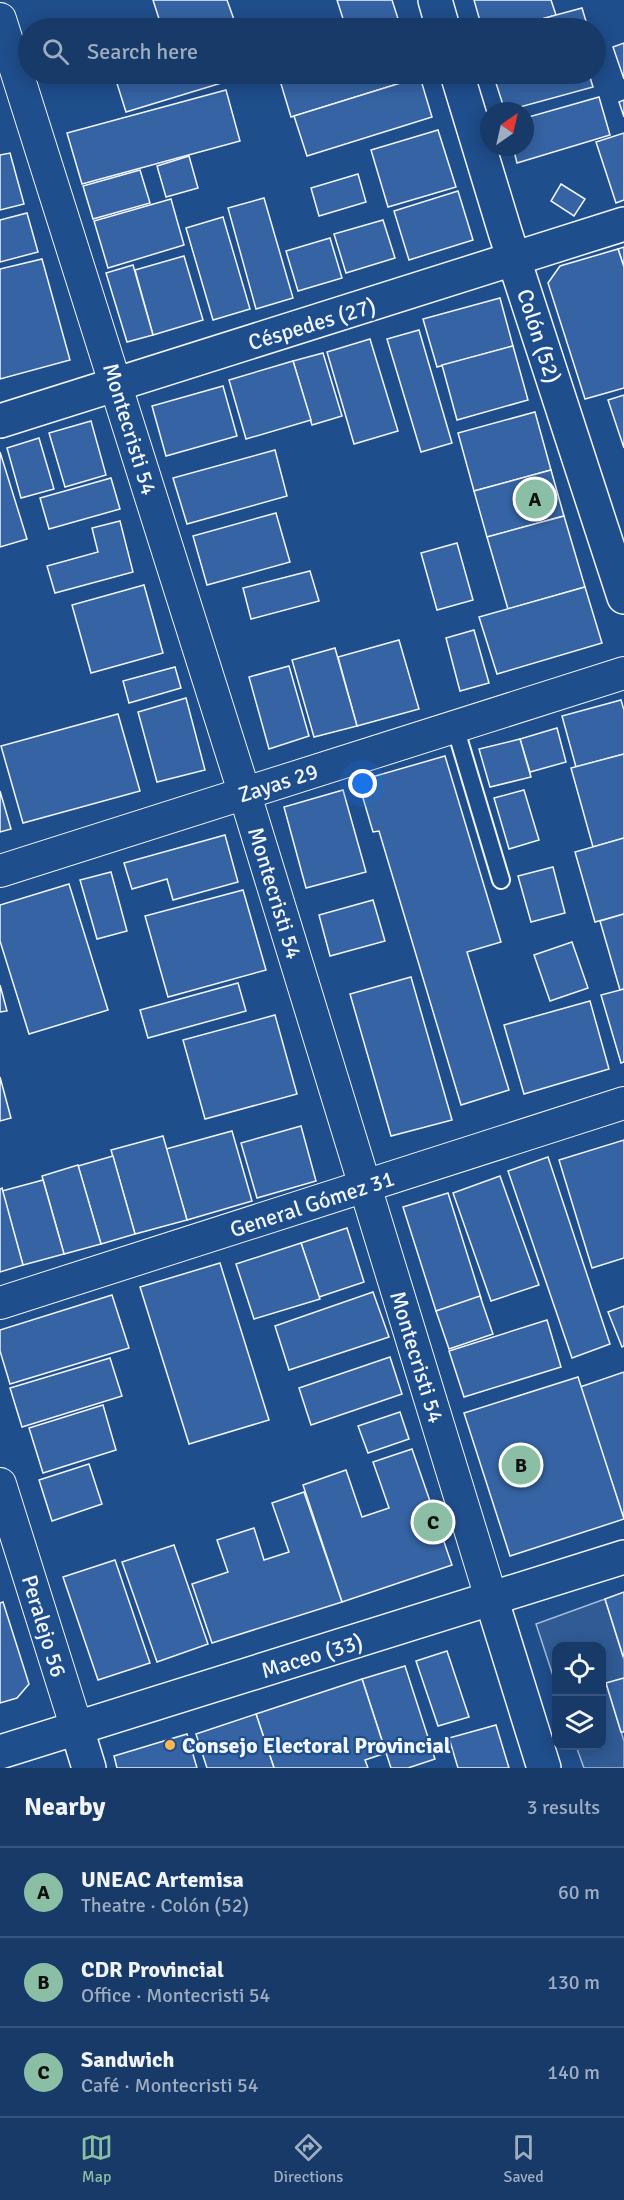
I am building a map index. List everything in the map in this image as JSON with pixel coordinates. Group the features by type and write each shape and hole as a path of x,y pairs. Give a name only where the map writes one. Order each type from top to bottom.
{"main road":[{"path":"435,0 440,18"},
{"name":"Colón (52)","path":"460,84 624,597"},
{"name":"Céspedes (27)","path":"0,422 624,224"},
{"name":"Maceo (33)","path":"0,1752 624,1557"},
{"name":"Montecristi 54","path":"492,1600 544,1768"},
{"name":"Peralejo 56","path":"77,1729 89,1768"}],"street":[{"name":"Montecristi 54","path":"0,19 18,76"},
{"name":"Montecristi 54","path":"20,84 366,1187 492,1600"},
{"name":"Zayas 29","path":"0,871 624,673"},
{"name":"General Gómez 31","path":"0,1303 624,1103"},
{"name":"Peralejo 56","path":"0,1484 77,1729"}],"lane":[{"path":"455,727 501,880"}],"shaded area":[{"path":"605,1599 624,1660 624,1678 606,1683 606,1642 552,1642 552,1673 536,1624"},
{"path":"606,1683 624,1741 624,1768 584,1768 577,1750 606,1750"}],"building":[{"path":"153,0 227,0 233,18 159,18"},
{"path":"337,0 392,0 398,18 343,18"},
{"path":"474,0 551,0 556,15 545,18 479,18"},
{"path":"582,8 585,18 545,18"},
{"path":"624,43 624,79 613,47"},
{"path":"117,84 218,84 126,112"},
{"path":"281,84 397,84 291,117"},
{"path":"397,84 422,84 432,117 307,156 294,116"},
{"path":"496,84 592,84 593,87 534,103 502,102"},
{"path":"226,90 240,141 82,184 67,133"},
{"path":"599,97 610,135 517,163 515,156 534,156 534,115"},
{"path":"624,100 624,117 619,102"},
{"path":"438,130 456,187 388,207 371,150"},
{"path":"624,133 624,200 616,203 596,142"},
{"path":"10,153 24,204 0,210 0,155"},
{"path":"189,156 198,188 166,197 157,166"},
{"path":"140,170 150,203 93,219 83,186"},
{"path":"358,174 366,202 319,216 311,188"},
{"path":"561,184 585,199 574,216 551,201"},
{"path":"458,191 473,240 409,260 394,211"},
{"path":"264,198 293,298 256,309 228,208"},
{"path":"171,199 184,245 108,268 94,221"},
{"path":"27,213 38,252 0,262 0,220"},
{"path":"223,217 250,309 213,320 186,228"},
{"path":"383,220 395,258 346,273 334,234"},
{"path":"330,238 342,278 298,291 286,251"},
{"path":"624,247 624,267 618,249"},
{"path":"618,249 624,267 624,388 585,399 548,283 560,266"},
{"path":"184,256 203,320 153,335 135,270"},
{"path":"42,259 70,360 0,379 0,269"},
{"path":"133,265 153,335 127,342 106,273"},
{"path":"500,298 513,346 437,367 423,319"},
{"path":"419,330 452,443 421,452 387,339"},
{"path":"370,339 398,431 354,444 327,352"},
{"path":"513,346 528,400 457,420 442,365"},
{"path":"323,353 342,416 312,425 293,361"},
{"path":"293,361 311,420 246,439 229,380"},
{"path":"223,386 237,436 166,456 152,406"},
{"path":"624,395 624,448 608,400"},
{"path":"535,412 551,470 474,491 458,433"},
{"path":"91,421 106,475 65,487 49,433"},
{"path":"39,438 54,489 21,498 7,448"},
{"path":"275,450 287,496 187,524 173,478"},
{"path":"0,452 27,539 0,547"},
{"path":"551,470 564,516 487,537 474,491"},
{"path":"111,478 120,509 49,529 40,498"},
{"path":"276,513 290,562 207,585 193,536"},
{"path":"564,516 585,587 508,609 487,537"},
{"path":"120,521 133,572 55,593 47,566 98,552 92,528"},
{"path":"457,543 473,600 437,610 421,553"},
{"path":"310,571 319,601 251,619 243,588"},
{"path":"144,585 163,653 91,673 72,605"},
{"path":"585,587 602,643 497,674 479,617"},
{"path":"474,630 489,683 460,691 446,638"},
{"path":"399,640 419,709 357,726 338,657"},
{"path":"335,648 357,726 314,737 292,660"},
{"path":"289,666 309,736 269,749 249,677"},
{"path":"175,667 181,688 129,703 123,681"},
{"path":"186,698 205,770 157,782 138,712"},
{"path":"621,700 624,710 624,754 576,767 562,716"},
{"path":"118,714 140,791 23,823 1,746"},
{"path":"557,728 566,762 530,772 520,739"},
{"path":"520,739 531,777 490,787 479,749"},
{"path":"624,754 624,838 593,847 571,768"},
{"path":"445,756 501,942 467,952 509,1090 461,1105 379,831 373,832 358,781"},
{"path":"343,790 366,872 306,888 284,807"},
{"path":"524,790 539,840 509,849 494,798"},
{"path":"0,791 11,829 0,832"},
{"path":"225,835 238,882 173,900 167,879 132,889 124,863"},
{"path":"624,838 624,914 595,922 575,852"},
{"path":"553,867 565,913 531,922 518,876"},
{"path":"111,872 127,931 97,939 80,880"},
{"path":"69,884 108,1010 29,1034 0,941 0,905"},
{"path":"243,890 266,970 168,997 145,916"},
{"path":"373,900 385,941 330,956 319,915"},
{"path":"624,914 624,989 620,990 600,921"},
{"path":"572,942 588,988 550,1001 534,955"},
{"path":"411,977 452,1120 391,1136 350,994"},
{"path":"238,983 246,1011 148,1038 140,1010"},
{"path":"0,985 7,1011 0,1012"},
{"path":"624,989 624,1062 621,1063 601,995"},
{"path":"590,1001 609,1069 524,1094 504,1025"},
{"path":"275,1015 297,1094 205,1119 183,1040"},
{"path":"0,1077 11,1118 0,1121"},
{"path":"301,1126 316,1181 257,1198 241,1143"},
{"path":"232,1131 252,1201 187,1220 166,1149"},
{"path":"163,1136 187,1220 135,1234 111,1150"},
{"path":"624,1140 624,1258 592,1268 559,1160"},
{"path":"113,1156 135,1234 101,1244 78,1166"},
{"path":"548,1157 610,1344 572,1358 508,1171"},
{"path":"78,1165 101,1244 64,1254 42,1176"},
{"path":"500,1176 539,1285 491,1301 453,1193"},
{"path":"43,1180 64,1254 23,1265 2,1191"},
{"path":"2,1188 23,1265 0,1272 0,1189"},
{"path":"448,1193 481,1298 436,1311 403,1207"},
{"path":"347,1228 364,1282 319,1297 301,1243"},
{"path":"301,1243 320,1299 254,1319 236,1264"},
{"path":"220,1263 269,1420 189,1444 140,1287"},
{"path":"373,1292 389,1337 289,1370 275,1326"},
{"path":"112,1295 129,1348 10,1384 0,1351 0,1330"},
{"path":"480,1296 493,1334 449,1349 436,1311"},
{"path":"624,1306 624,1346 622,1347 608,1312"},
{"path":"547,1320 561,1367 464,1397 449,1351"},
{"path":"390,1357 402,1394 311,1425 299,1388"},
{"path":"110,1358 122,1396 22,1427 10,1388"},
{"path":"624,1372 624,1519 580,1387"},
{"path":"578,1377 624,1519 510,1556 464,1413"},
{"path":"103,1405 116,1450 43,1473 29,1428"},
{"path":"400,1412 409,1439 368,1453 358,1426"},
{"path":"412,1449 452,1565 342,1602 303,1485 346,1470 362,1517 389,1508 373,1462"},
{"path":"89,1464 102,1504 52,1521 39,1480"},
{"path":"304,1492 342,1602 212,1643 192,1584 228,1572 217,1540 254,1528 264,1560 289,1552 272,1503"},
{"path":"174,1545 208,1644 157,1662 122,1562"},
{"path":"115,1560 150,1663 98,1680 63,1577"},
{"path":"624,1592 624,1656 623,1656 605,1599"},
{"path":"3,1602 29,1684 17,1698 0,1703 0,1603"},
{"path":"447,1651 469,1717 438,1726 416,1661"},
{"path":"405,1666 435,1759 408,1768 391,1768 362,1679"},
{"path":"624,1678 624,1732 621,1732 606,1683"},
{"path":"362,1679 386,1753 365,1760 368,1768 274,1768 256,1714"},
{"path":"256,1714 274,1768 207,1768 196,1734"},
{"path":"496,1725 509,1768 458,1768 449,1738"},
{"name":"Consejo Electoral Provincial","path":"187,1734 197,1768 117,1768 114,1756"}],"place":[{"name":"UNEAC Artemisa","path":"535,499"},
{"name":"CDR Provincial","path":"521,1465"},
{"name":"Sandwich","path":"433,1522"},
{"name":"Consejo Electoral Provincial","path":"170,1745"}]}
